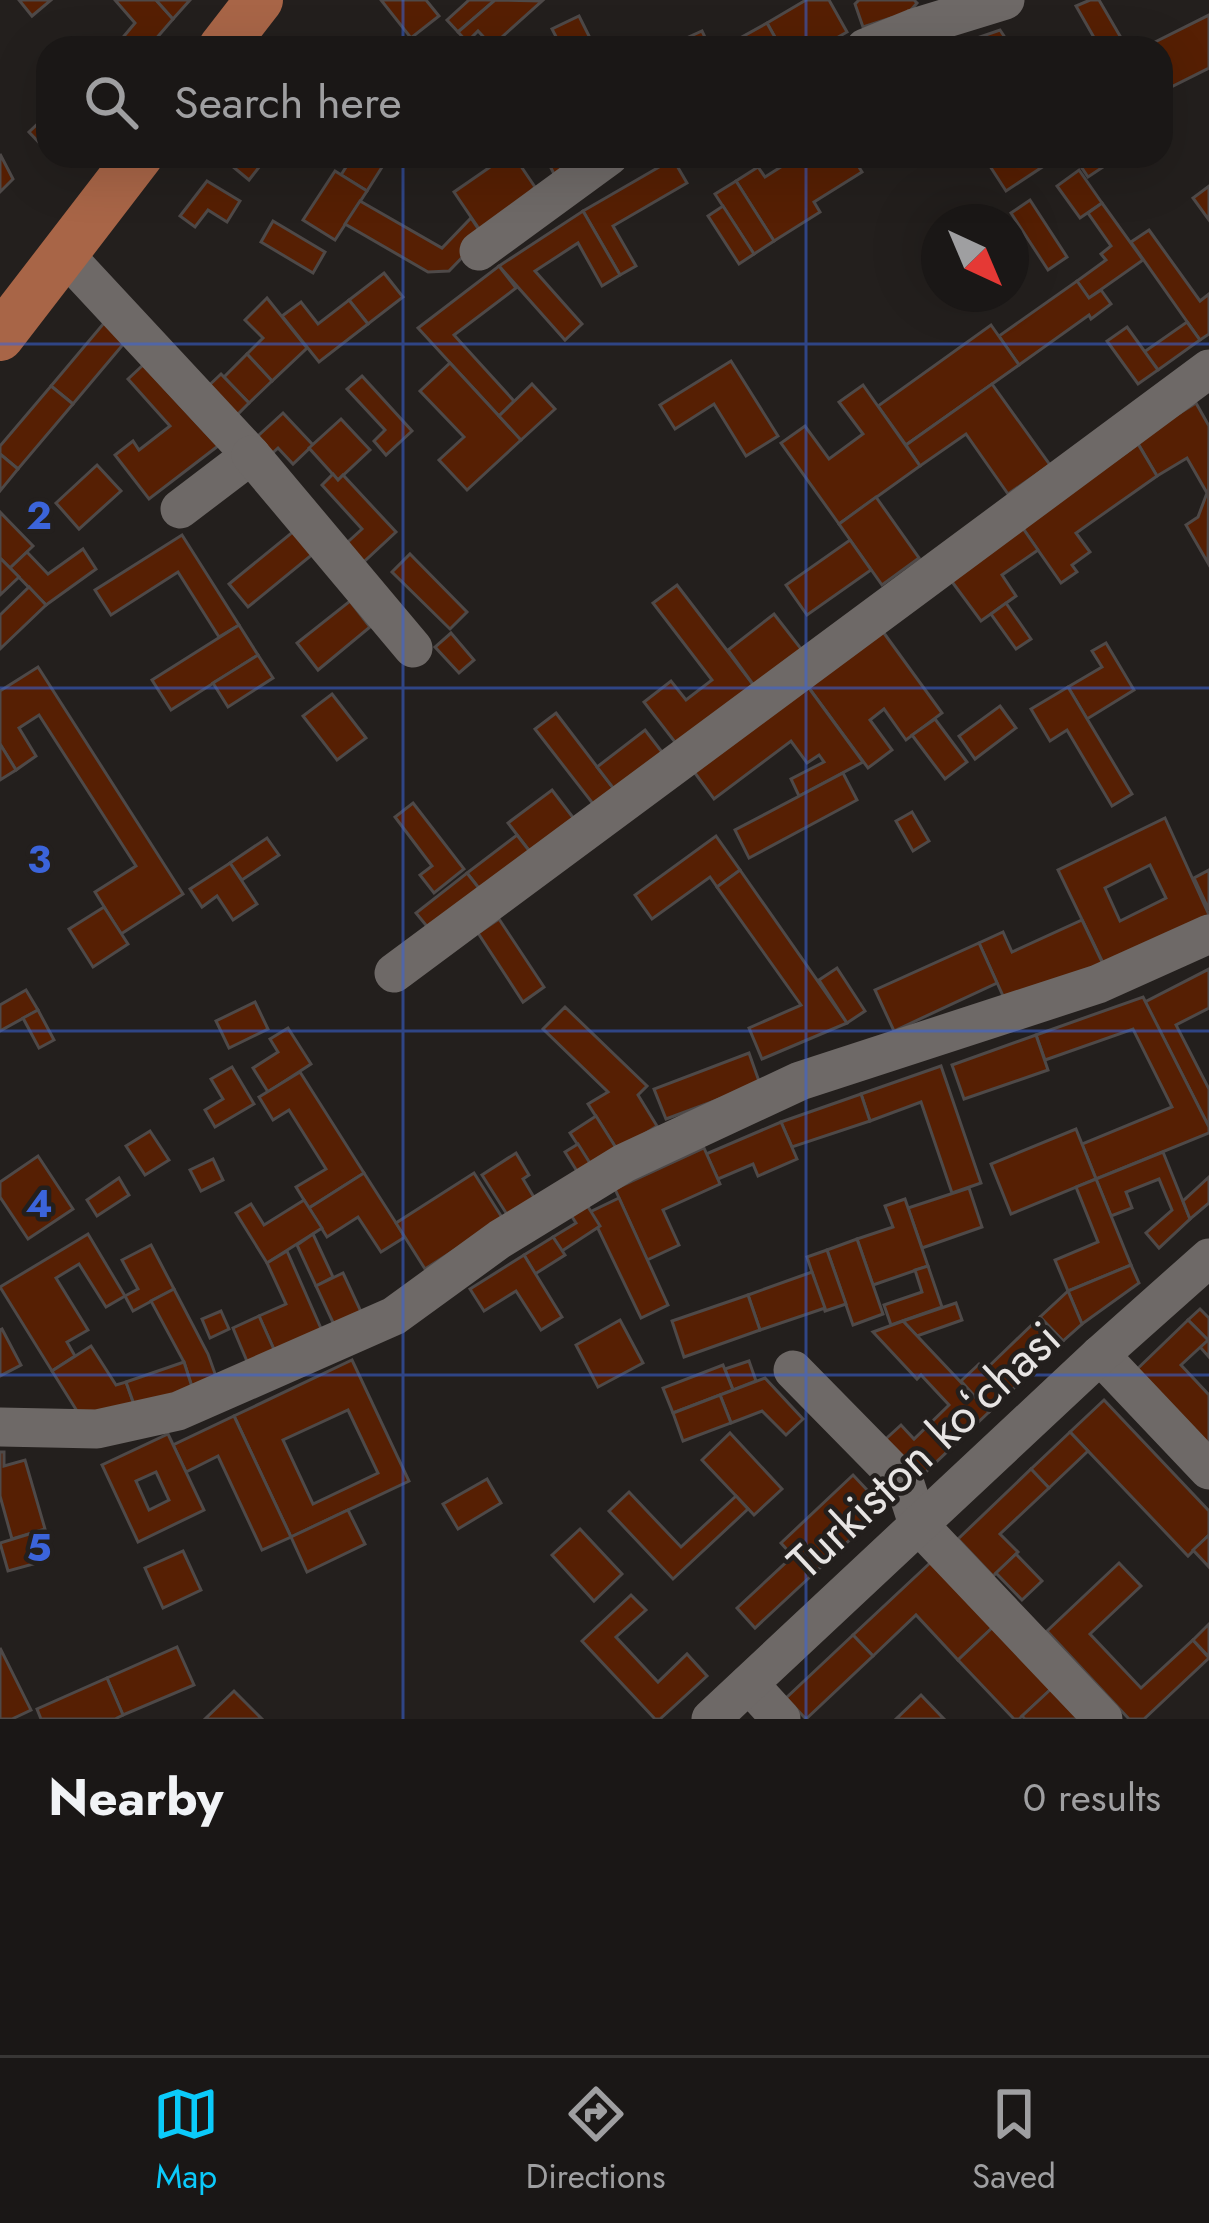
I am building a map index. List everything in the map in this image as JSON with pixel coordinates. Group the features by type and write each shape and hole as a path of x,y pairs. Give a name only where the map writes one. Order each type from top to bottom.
{"main road":[{"path":"231,36 259,0"},
{"path":"0,337 130,168"}],"street":[{"path":"895,36 1005,0"},
{"path":"479,251 593,168"},
{"path":"64,254 251,455 413,648"},
{"path":"394,973 1209,369"},
{"path":"180,508 251,455"},
{"path":"0,1427 98,1429 178,1412 394,1316 500,1239 624,1163 800,1081 1097,984 1209,934"},
{"name":"Turkiston koʻchasi","path":"711,1719 1209,1258"},
{"path":"1100,1355 1209,1470"},
{"path":"793,1370 905,1484 918,1524 1103,1719"},
{"path":"749,1684 782,1719"}],"building":[{"path":"19,0 51,0 32,16"},
{"path":"115,0 156,0 173,19 158,36 124,36 135,23"},
{"path":"156,0 190,0 173,19"},
{"path":"381,0 426,0 439,16 409,36"},
{"path":"469,0 495,0 458,32 447,20"},
{"path":"495,0 542,1 503,36 483,36 478,31 462,36 458,32"},
{"path":"806,0 829,0 847,32 840,36 774,36 767,23"},
{"path":"859,0 917,3 898,25 891,18 863,27 855,4"},
{"path":"1099,0 1120,36 1093,36 1076,6"},
{"path":"1209,15 1209,68 1173,86 1173,36 1167,36"},
{"path":"579,16 589,36 556,36 552,29"},
{"path":"767,23 774,36 744,36"},
{"path":"0,154 13,179 0,192"},
{"path":"234,168 258,168 249,180"},
{"path":"345,168 381,168 367,191 341,175"},
{"path":"489,168 522,168 535,187 486,239 454,192"},
{"path":"657,168 678,168 687,183 613,226 636,266 620,275 583,211"},
{"path":"756,168 765,177 779,168 860,168 862,172 814,202 820,212 774,241 736,181"},
{"path":"991,168 1041,168 1006,191"},
{"path":"1079,170 1102,203 1080,218 1057,186"},
{"path":"335,171 367,191 335,240 303,220"},
{"path":"207,181 240,201 227,222 208,210 195,227 180,216"},
{"path":"736,181 774,241 754,254 715,194"},
{"path":"1209,186 1209,220 1193,198"},
{"path":"1030,200 1067,257 1048,270 1029,241 1029,204 1024,204"},
{"path":"360,201 442,248 471,218 483,236 449,271 428,272 345,224"},
{"path":"1102,203 1143,260 1089,298 1077,281 1106,260 1101,254 1111,246 1088,213"},
{"path":"723,206 754,254 739,264 708,216"},
{"path":"583,211 620,275 602,286 578,243 535,271 582,324 565,340 499,266"},
{"path":"273,221 325,252 313,273 261,242"},
{"path":"1149,230 1200,301 1209,294 1209,334 1200,340 1131,242"},
{"path":"499,266 516,288 454,335 514,401 499,416 418,328"},
{"path":"384,273 403,297 368,324 349,300"},
{"path":"1077,281 1089,298 1101,290 1111,304 1019,365 999,336"},
{"path":"267,298 307,348 272,381 247,354 263,338 245,320"},
{"path":"349,300 368,324 319,362 282,316 301,302 318,324"},
{"path":"1187,322 1200,340 1158,370 1144,352"},
{"path":"104,323 126,341 73,404 51,386"},
{"path":"991,325 1019,365 906,445 878,406"},
{"path":"1127,327 1158,370 1138,384 1107,341"},
{"path":"247,354 272,381 249,403 224,377"},
{"path":"731,361 778,436 746,456 714,404 675,429 660,405"},
{"path":"450,363 521,440 467,490 439,460 464,437 420,391"},
{"path":"143,365 218,446 149,499 115,455 133,441 139,450 170,426 128,379"},
{"path":"221,374 249,403 229,423 201,393"},
{"path":"362,376 412,431 386,455 374,441 385,430 347,389"},
{"path":"532,384 555,409 521,440 499,416"},
{"path":"992,384 1050,465 1008,494 966,434 920,466 906,445"},
{"path":"863,385 920,466 839,524 781,443 805,426 829,459 863,434 839,402"},
{"path":"51,386 73,404 18,469 0,454 0,446"},
{"path":"1196,403 1209,426 1208,563 1186,525 1198,517 1207,493 1187,458 1157,476 1136,440"},
{"path":"283,413 313,445 293,464 278,448 264,461 248,445"},
{"path":"341,419 370,450 338,480 309,448"},
{"path":"1138,444 1157,476 1076,533 1090,552 1072,565 1077,572 1061,583 1022,527"},
{"path":"0,454 18,469 0,491"},
{"path":"97,465 121,491 79,529 56,503"},
{"path":"333,474 338,480 343,475 396,532 356,569 339,550 362,529 322,485"},
{"path":"876,497 919,558 882,585 839,524"},
{"path":"0,512 33,546 10,568 0,558"},
{"path":"300,526 319,549 248,607 229,584"},
{"path":"1022,527 1038,550 1002,575 1016,596 981,621 950,579"},
{"path":"182,535 239,625 219,637 178,572 111,615 95,590"},
{"path":"850,540 871,570 807,615 786,585"},
{"path":"83,549 96,569 46,605 10,568 27,552 48,574"},
{"path":"410,554 467,612 450,629 392,572"},
{"path":"0,558 19,577 0,595"},
{"path":"677,585 755,687 678,746 644,702 671,681 686,700 712,680 653,603"},
{"path":"29,587 46,605 0,649 0,615"},
{"path":"350,601 370,627 318,670 297,643"},
{"path":"1006,603 1031,639 1016,649 991,614"},
{"path":"774,614 802,650 755,687 728,650"},
{"path":"239,625 258,655 171,710 152,680"},
{"path":"881,629 942,713 906,740 884,709 870,720 892,750 868,768 806,684"},
{"path":"451,633 474,660 459,673 435,647"},
{"path":"1106,643 1134,690 1087,719 1068,687 1102,667 1092,651"},
{"path":"258,655 273,678 228,707 213,683"},
{"path":"38,667 183,894 121,934 95,892 136,866 39,715 19,728 36,756 16,770 0,744 0,691"},
{"path":"806,684 863,762 799,796 791,779 824,762 819,755 807,763 791,741 714,799 692,769"},
{"path":"1068,687 1132,794 1112,806 1067,730 1050,741 1031,709"},
{"path":"332,694 366,738 337,760 303,716"},
{"path":"1000,706 1016,728 975,759 959,736"},
{"path":"556,713 617,793 597,809 535,729"},
{"path":"935,719 967,762 945,779 912,735"},
{"path":"645,730 665,756 617,793 597,767"},
{"path":"0,744 16,770 0,780"},
{"path":"843,773 857,800 749,858 735,830"},
{"path":"552,790 578,824 534,857 508,823"},
{"path":"413,803 464,869 434,893 420,875 432,866 395,817"},
{"path":"912,812 929,841 913,851 896,821"},
{"path":"1165,818 1209,915 1104,965 1058,870","holes":["1150,865 1166,898 1120,921 1105,888"]},
{"path":"517,835 534,857 485,896 467,873"},
{"path":"716,836 740,870 717,887 710,877 652,919 635,895"},
{"path":"267,838 279,855 242,880 230,863"},
{"path":"230,863 257,904 233,920 217,896 202,907 190,889"},
{"path":"740,870 847,1023 762,1059 749,1028 801,1005 717,887"},
{"path":"1209,870 1209,910 1194,878"},
{"path":"467,873 485,896 434,935 416,913"},
{"path":"104,907 128,944 93,967 69,929"},
{"path":"499,919 544,987 523,1002 478,933"},
{"path":"1082,920 1104,966 1009,1009 979,943 1003,932 1012,952"},
{"path":"979,943 997,983 894,1031 875,990"},
{"path":"837,968 865,1011 847,1023 819,980"},
{"path":"1209,969 1209,1008 1176,1025 1209,1089 1209,1127 1145,1002"},
{"path":"26,990 38,1010 0,1031 0,1005"},
{"path":"1143,997 1209,1133 1096,1179 1082,1144 1172,1107 1133,1029 1045,1060 1036,1035"},
{"path":"255,1002 268,1029 229,1048 216,1021"},
{"path":"565,1007 647,1086 638,1095 657,1126 618,1151 588,1104 608,1092 543,1029"},
{"path":"38,1010 54,1040 39,1048 23,1018"},
{"path":"288,1028 311,1064 268,1092 253,1068 278,1052 270,1039"},
{"path":"1036,1035 1048,1070 964,1099 952,1065"},
{"path":"749,1053 760,1084 666,1119 654,1089"},
{"path":"941,1066 981,1183 952,1193 921,1102 870,1121 861,1094"},
{"path":"232,1067 254,1104 215,1127 205,1110 223,1099 211,1079"},
{"path":"300,1072 364,1173 309,1208 296,1187 326,1169 289,1110 273,1120 259,1097"},
{"path":"861,1094 870,1121 792,1147 781,1122"},
{"path":"596,1116 618,1151 593,1168 570,1133"},
{"path":"781,1122 797,1159 758,1176 753,1164 718,1179 706,1154"},
{"path":"1076,1129 1096,1179 1011,1214 991,1164"},
{"path":"150,1131 169,1160 145,1175 126,1146"},
{"path":"578,1144 593,1168 580,1176 565,1152"},
{"path":"704,1148 720,1184 663,1210 679,1245 647,1260 615,1189"},
{"path":"1163,1152 1190,1219 1159,1248 1146,1233 1172,1210 1159,1179 1126,1192 1132,1208 1111,1216 1096,1179"},
{"path":"516,1153 529,1175 523,1179 535,1199 508,1216 482,1175"},
{"path":"38,1156 73,1209 28,1239 0,1197 0,1182"},
{"path":"213,1159 223,1180 201,1191 190,1170"},
{"path":"364,1173 405,1237 381,1252 358,1217 327,1237 309,1208"},
{"path":"474,1173 503,1219 425,1269 396,1223"},
{"path":"1209,1177 1209,1203 1190,1219 1183,1201"},
{"path":"119,1178 129,1195 97,1216 87,1200"},
{"path":"1096,1179 1131,1265 1068,1291 1055,1260 1098,1242 1076,1187"},
{"path":"969,1188 982,1227 922,1248 908,1208"},
{"path":"619,1198 668,1305 641,1318 590,1212"},
{"path":"905,1199 928,1266 873,1285 857,1239 893,1227 885,1206"},
{"path":"304,1200 322,1228 267,1263 236,1213 251,1204 264,1225"},
{"path":"585,1202 600,1226 562,1251 553,1237 576,1223 569,1212"},
{"path":"88,1234 125,1296 106,1307 79,1264 56,1278 88,1330 67,1342 75,1356 52,1371 0,1287"},
{"path":"313,1234 333,1277 316,1286 297,1245"},
{"path":"553,1237 565,1255 535,1274 524,1255"},
{"path":"857,1239 883,1314 853,1325 827,1250"},
{"path":"151,1245 174,1289 133,1311 125,1296 138,1289 122,1260"},
{"path":"827,1250 846,1304 825,1311 807,1257"},
{"path":"287,1251 323,1333 276,1354 259,1316 286,1304 267,1263"},
{"path":"524,1255 562,1317 541,1330 516,1291 484,1311 470,1289"},
{"path":"1131,1265 1139,1283 1082,1324 1068,1291"},
{"path":"928,1266 942,1307 891,1325 884,1305 922,1292 915,1270"},
{"path":"812,1272 825,1308 760,1330 748,1295"},
{"path":"343,1273 363,1316 336,1329 316,1286"},
{"path":"174,1289 218,1382 193,1390 184,1362 151,1301"},
{"path":"1068,1291 1082,1324 1063,1341 1040,1317"},
{"path":"748,1295 760,1330 684,1357 672,1321"},
{"path":"956,1303 962,1320 917,1336 903,1321"},
{"path":"1200,1309 1209,1318 1209,1357 1200,1347 1208,1340 1188,1320"},
{"path":"221,1311 229,1329 210,1338 202,1319"},
{"path":"259,1316 276,1354 249,1366 233,1328"},
{"path":"1040,1317 1063,1341 989,1412 961,1381 979,1364 985,1370"},
{"path":"620,1320 643,1363 598,1387 576,1345"},
{"path":"1188,1320 1208,1340 1181,1365 1209,1395 1209,1455 1132,1374"},
{"path":"903,1321 989,1412 913,1484 878,1446 901,1425 914,1439 949,1405 873,1332"},
{"path":"0,1330 21,1365 0,1376"},
{"path":"91,1346 116,1385 126,1382 136,1410 87,1427 52,1371"},
{"path":"352,1360 409,1481 291,1537 234,1416","holes":["348,1410 378,1473 313,1504 283,1440"]},
{"path":"749,1361 756,1381 733,1390 725,1369"},
{"path":"184,1362 193,1390 136,1410 126,1382"},
{"path":"723,1365 733,1390 673,1413 663,1388"},
{"path":"765,1378 803,1419 786,1435 762,1411 731,1423 720,1395"},
{"path":"720,1395 731,1423 683,1441 673,1413"},
{"path":"1104,1400 1209,1511 1209,1535 1188,1556 1070,1432"},
{"path":"234,1416 291,1537 262,1550 218,1456 186,1472 173,1445"},
{"path":"1070,1432 1088,1451 1049,1488 1031,1469"},
{"path":"730,1433 782,1489 754,1515 702,1460"},
{"path":"168,1434 204,1510 138,1542 102,1465","holes":["156,1472 169,1500 149,1510 136,1481"]},
{"path":"0,1452 4,1452 4,1466 25,1460 45,1529 12,1539 0,1496"},
{"path":"1031,1469 1049,1488 1000,1534 1018,1552 993,1576 958,1539"},
{"path":"853,1475 884,1508 811,1576 781,1543"},
{"path":"487,1479 501,1503 458,1529 443,1504"},
{"path":"629,1492 681,1547 736,1496 748,1509 673,1579 609,1511"},
{"path":"348,1510 365,1544 307,1572 291,1537"},
{"path":"580,1529 622,1574 594,1601 552,1555"},
{"path":"39,1531 48,1560 8,1571 0,1543"},
{"path":"1209,1535 1209,1567 1193,1550"},
{"path":"183,1551 201,1590 163,1608 145,1568"},
{"path":"1016,1554 1042,1581 1022,1600 996,1573"},
{"path":"793,1556 811,1576 755,1628 737,1608"},
{"path":"931,1562 993,1627 958,1660 916,1615 873,1656 853,1635"},
{"path":"1119,1563 1141,1586 1090,1634 1141,1688 1193,1640 1209,1658 1144,1719 1129,1719 1047,1631"},
{"path":"631,1595 646,1610 616,1637 658,1682 687,1654 707,1676 660,1719 582,1641"},
{"path":"1209,1624 1209,1657 1193,1640"},
{"path":"993,1627 1051,1689 1019,1719 958,1660"},
{"path":"853,1635 873,1656 806,1719 786,1698"},
{"path":"177,1647 194,1685 123,1715 107,1678"},
{"path":"0,1648 31,1710 12,1719 0,1719"},
{"path":"107,1678 123,1715 115,1719 41,1719 37,1709"},
{"path":"1051,1689 1079,1719 1022,1716"},
{"path":"234,1691 262,1719 205,1719"},
{"path":"921,1695 944,1719 896,1719"}]}
